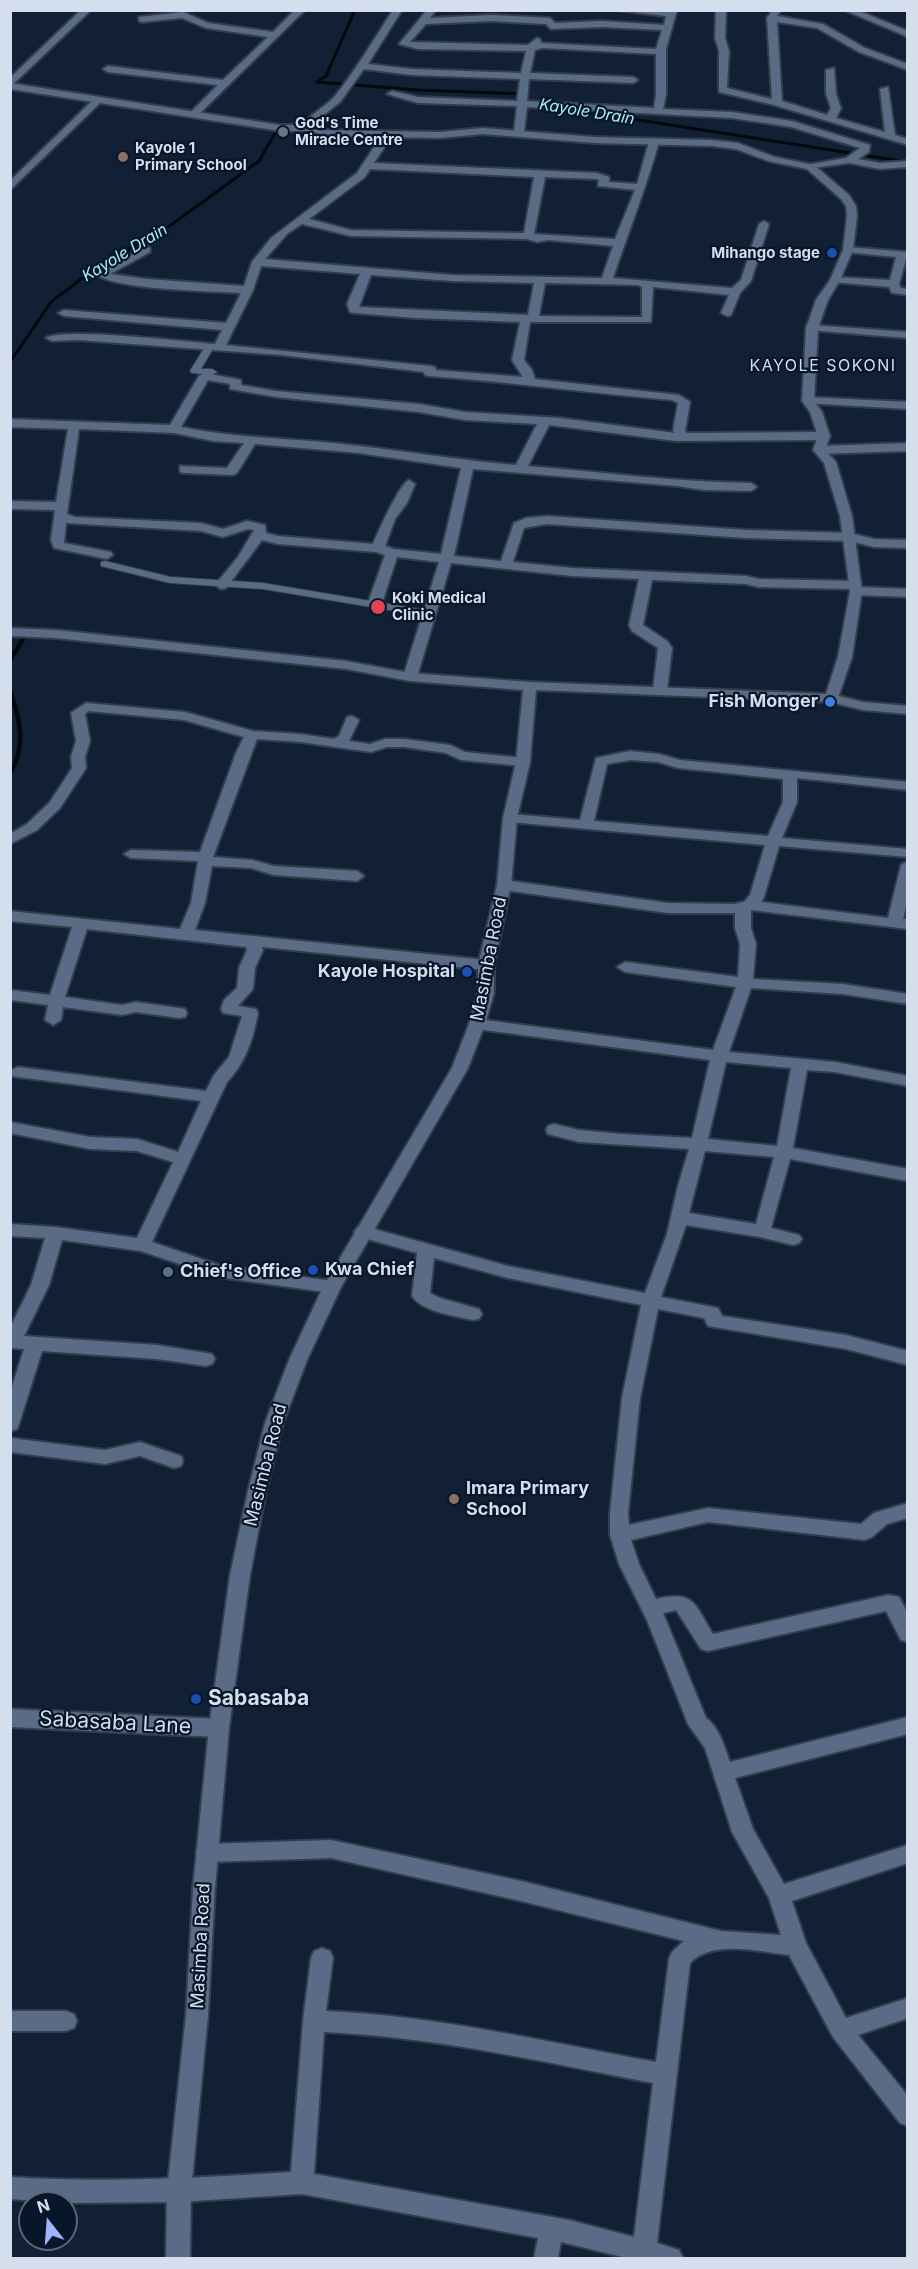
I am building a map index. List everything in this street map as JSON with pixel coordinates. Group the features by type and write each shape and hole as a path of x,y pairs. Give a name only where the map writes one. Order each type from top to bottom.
{"street":[{"path":"10,85 87,10"},
{"path":"194,115 224,83 301,10"},
{"path":"307,129 311,121 334,103 363,66 398,10"},
{"path":"432,10 404,44 531,48 542,45 662,52"},
{"path":"619,10 672,12 662,52 661,94 658,110"},
{"path":"722,10 720,38 724,51 720,87 722,90 777,103 908,142"},
{"path":"777,103 773,39 775,31 772,18 773,14 781,10"},
{"path":"848,10 908,34"},
{"path":"142,19 183,15 206,25 275,35"},
{"path":"424,21 491,18 550,21"},
{"path":"772,18 820,26 862,50 908,67"},
{"path":"550,21 551,26 602,24 668,28"},
{"path":"519,132 525,75 531,48 544,33 550,21"},
{"path":"893,27 908,22"},
{"path":"363,66 412,72 633,80"},
{"path":"108,69 224,83"},
{"path":"828,119 835,114 836,108 831,94 831,70"},
{"path":"10,85 194,115 327,133 439,135 483,131 519,132 594,140 738,146 772,159 810,167 849,160 880,166 908,164"},
{"path":"885,89 890,137"},
{"path":"393,94 418,100 658,110 769,119 826,133 866,147 849,160"},
{"path":"10,187 98,100"},
{"path":"826,133 840,122"},
{"path":"212,372 195,371 231,327 248,290 257,262 284,231 323,205 362,174 388,134"},
{"path":"606,282 641,189 654,142"},
{"path":"368,166 404,170 597,176 605,179 602,184 641,189"},
{"path":"810,167 834,186 850,206 852,216 848,250 835,280 822,300 812,328 808,401 816,412 824,436 819,450"},
{"path":"528,237 540,174"},
{"path":"299,220 351,233 537,239 548,237 619,243"},
{"path":"727,313 735,292 746,281 764,224"},
{"path":"146,249 101,274 107,278 248,290"},
{"path":"848,250 905,255 894,284 896,291 908,292"},
{"path":"257,262 452,278 646,283 735,292"},
{"path":"367,270 353,304 354,310 417,315 647,320 648,286 646,283"},
{"path":"530,382 526,370 518,360 523,325 530,319 540,280"},
{"path":"835,280 894,284"},
{"path":"64,313 231,327"},
{"path":"149,343 161,322"},
{"path":"812,328 908,335"},
{"path":"52,338 78,337 357,360 431,369 429,374 477,376 678,398 684,402 679,431 684,437"},
{"path":"174,429 205,376 237,382 234,387 276,394 410,406 465,416 545,421 636,431 665,438 824,436"},
{"path":"808,401 908,405"},
{"path":"520,469 545,421"},
{"path":"10,423 174,429 213,437 326,445 468,465 676,482 692,487 716,485 751,487"},
{"path":"74,425 64,485 58,545 106,559 116,569 157,575 170,580 263,586 430,614"},
{"path":"184,469 229,472 233,470 252,440"},
{"path":"819,450 908,447"},
{"path":"819,450 830,462 850,537 855,588 845,657 831,698"},
{"path":"410,678 447,557 468,465"},
{"path":"378,548 389,519 401,503 409,484"},
{"path":"12,505 62,511 73,521 201,526 223,533 248,525 261,528 243,559 221,585"},
{"path":"506,564 518,526 526,522 546,520 746,534 850,537 874,543 908,544"},
{"path":"259,535 278,540 378,548 392,553 572,572 746,580 759,583 908,593"},
{"path":"375,603 392,553"},
{"path":"646,575 636,625 665,648 660,690"},
{"path":"10,632 56,634 346,665 410,678 530,686 831,698 863,706 908,710"},
{"name":"Masimba Road","path":"178,2259 179,2191 198,2015 207,1853 219,1728 240,1575 274,1423 297,1360 332,1287 455,1077 477,1024 486,993 486,965 504,885 510,818 523,762 530,686"},
{"path":"10,840 32,827 55,805 79,768 78,757 83,741 78,713 86,707 185,716 252,735 300,738 371,748 385,743 404,743 450,749 461,756 523,762"},
{"path":"337,744 345,738 352,720"},
{"path":"186,933 198,903 206,859 243,753 252,735"},
{"path":"586,824 601,761 631,754 665,758 678,764 789,775 795,773 862,783 908,786"},
{"path":"789,775 790,802 773,842 757,897 746,906 743,928 748,944 745,983 719,1056 676,1234 651,1301 631,1398 620,1535 629,1564 651,1608 698,1724 703,1727 714,1745 743,1832 779,1895 796,1946 841,2030 908,2115"},
{"path":"510,818 908,853"},
{"path":"131,854 206,859 252,864 274,870 357,876"},
{"path":"504,885 668,908 734,909 746,906 901,924 908,865"},
{"path":"10,916 486,965"},
{"path":"53,1020 58,1009 55,1001 81,924"},
{"path":"142,1245 220,1079 232,1068 246,1038 250,1013 229,1009 230,1004 245,989 247,968 255,950 253,944 244,941"},
{"path":"626,968 745,983 843,989 908,999"},
{"path":"10,995 122,1010 136,1007 179,1013"},
{"path":"477,1024 719,1056 835,1067 908,1081"},
{"path":"760,1231 764,1225 784,1152 800,1065"},
{"path":"18,1072 212,1097"},
{"path":"10,1127 90,1143 113,1146 120,1143 137,1145 183,1159"},
{"path":"554,1130 589,1137 784,1152 908,1175"},
{"path":"681,1216 685,1219 760,1231 793,1239"},
{"path":"10,1230 55,1233 142,1245 218,1271 332,1287"},
{"path":"363,1232 508,1272 712,1313 714,1321 846,1342 908,1358"},
{"path":"55,1233 40,1285 12,1341 112,1348 206,1359"},
{"path":"426,1250 421,1296 434,1303 473,1314"},
{"path":"10,1424 35,1344"},
{"path":"10,1445 105,1457 140,1449 174,1461"},
{"path":"620,1535 708,1515 865,1532 881,1518 908,1510"},
{"path":"651,1608 677,1602 683,1604 708,1643 888,1602 892,1603 908,1634"},
{"name":"Sabasaba Lane","path":"10,1718 219,1728"},
{"path":"724,1772 908,1725"},
{"path":"207,1853 331,1850 520,1891 719,1940 796,1946"},
{"path":"779,1895 908,1854"},
{"path":"644,2250 680,1959 685,1950 699,1943 719,1940"},
{"path":"302,2183 314,2021 322,1958"},
{"path":"841,2030 908,2008"},
{"path":"10,2021 66,2021"},
{"path":"314,2021 383,2024 452,2034 666,2075"},
{"path":"10,2188 69,2192 179,2191 302,2183 552,2229 644,2250 671,2259"},
{"path":"546,2259 552,2229"}],"waterway":[{"name":"Kayole Drain","path":"355,10 326,76 317,82 418,90 524,94"},
{"name":"Kayole Drain","path":"568,109 908,162"},
{"name":"Kayole Drain","path":"10,362 51,302 94,269 171,225 259,161 277,130"},
{"path":"10,660 27,633 24,633"},
{"path":"10,691 17,712 20,732 19,753 10,773"}],"place":[{"name":"God's Time Miracle Centre","path":"283,132"},
{"name":"Kayole 1 Primary School","path":"123,157"},
{"name":"Mihango stage","path":"832,253"},
{"name":"Koki Medical Clinic","path":"378,607"},
{"name":"Fish Monger","path":"830,702"},
{"name":"Kayole Hospital","path":"467,972"},
{"name":"Kwa Chief","path":"313,1270"},
{"name":"Chief's Office","path":"168,1272"},
{"name":"Imara Primary School","path":"454,1499"},
{"name":"Sabasaba","path":"196,1699"}],"district":[{"name":"KAYOLE SOKONI","path":"823,366"}]}
